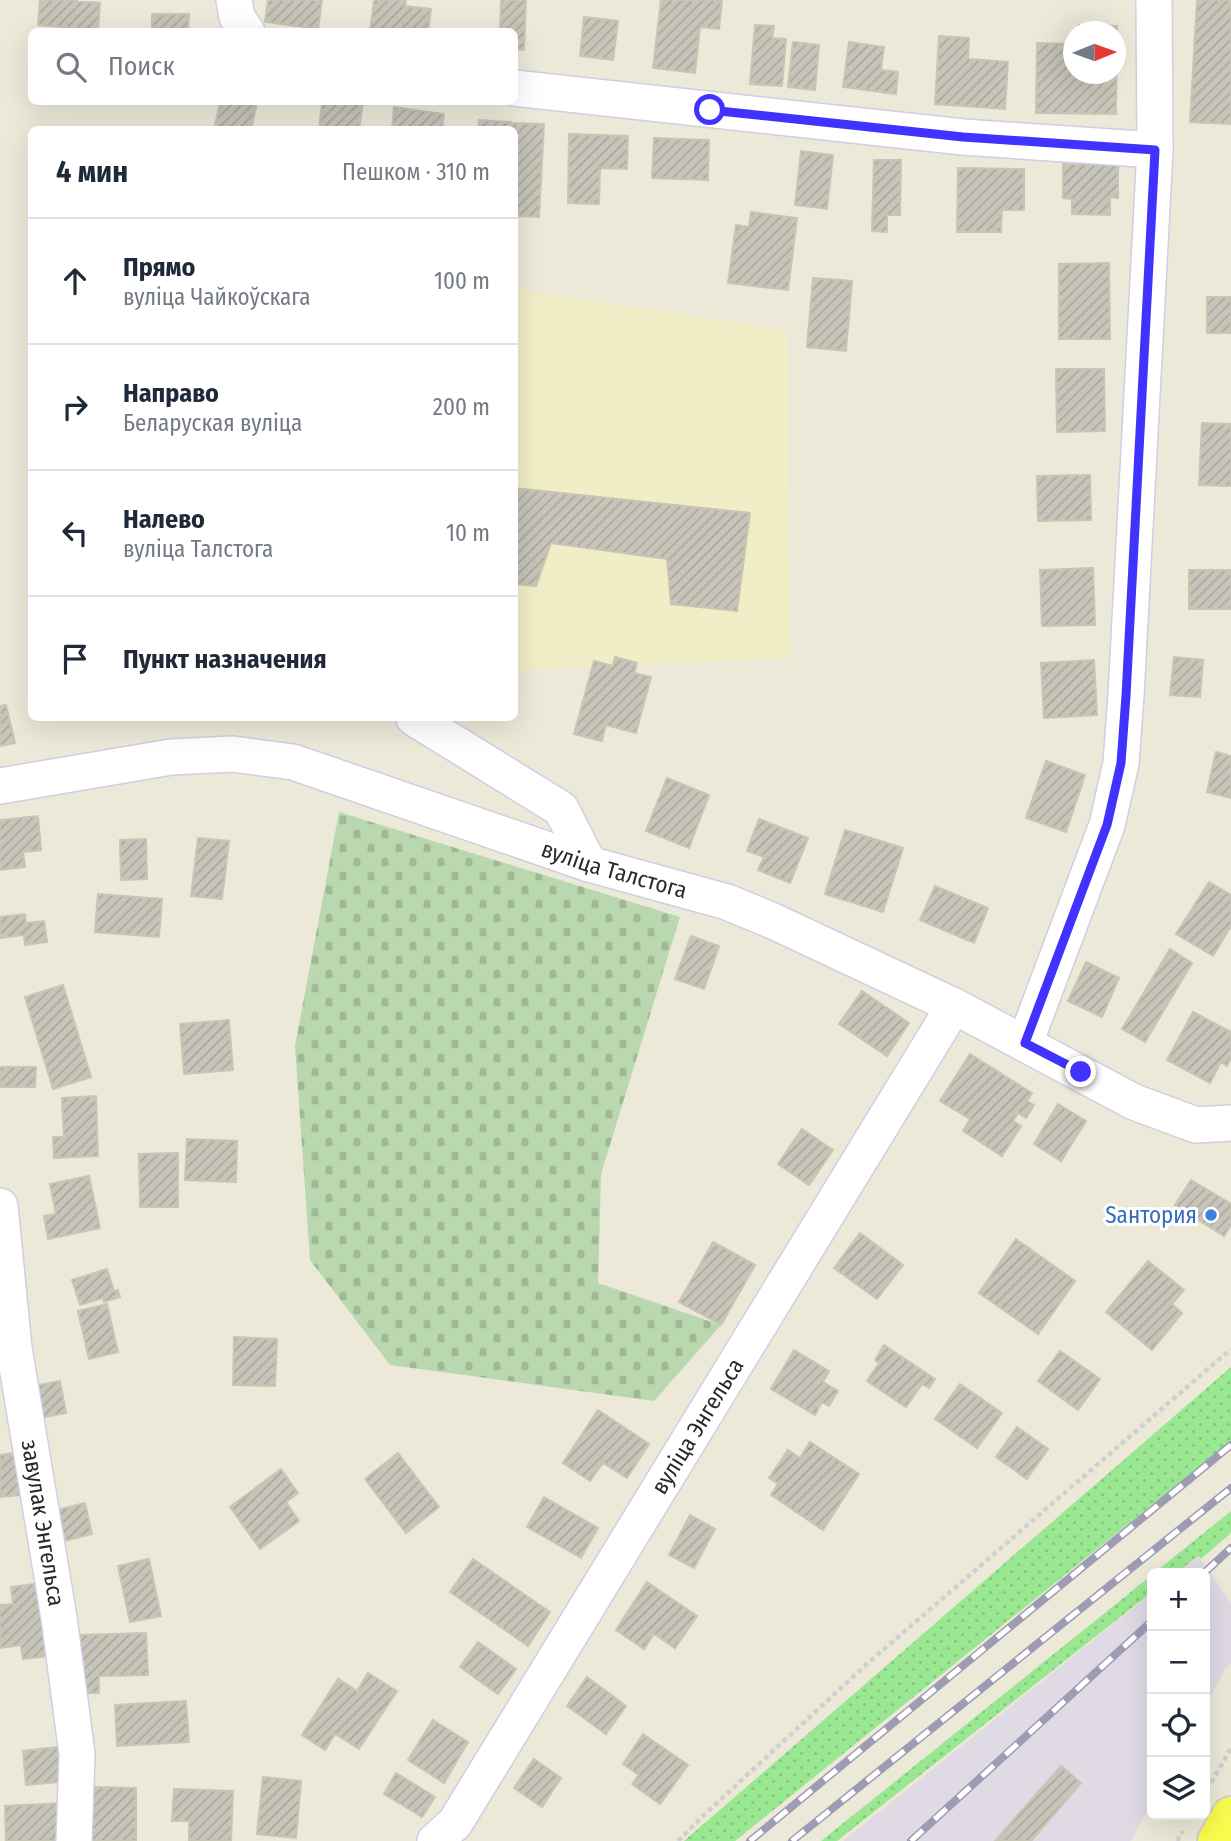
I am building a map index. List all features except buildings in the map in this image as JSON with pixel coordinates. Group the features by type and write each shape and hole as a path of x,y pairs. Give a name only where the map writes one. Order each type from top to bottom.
{"main road":[{"path":"1217,1841 1231,1816"}],"street":[{"path":"234,0 237,17 244,28"},
{"path":"1025,1043 1107,825 1121,763 1155,150 1154,0"},
{"path":"518,88 963,137 1155,150"},
{"path":"419,721 561,808 589,864"},
{"name":"вуліца Талстога","path":"0,786 171,757 233,754 293,762 589,864 727,902 954,1006 1134,1102 1196,1125 1231,1124"},
{"name":"вуліца Энгельса","path":"435,1841 454,1823 954,1006"},
{"name":"завулак Энгельса","path":"0,1206 14,1348 59,1618 77,1754 75,1841"}],"path":[{"path":"678,1841 868,1663 1231,1349"},
{"path":"1210,1784 1231,1748"}],"shaded area":[{"path":"518,290 788,330 790,658 518,670"},
{"path":"1198,1556 1206,1568 1183,1568"},
{"path":"1210,1573 1231,1603 1231,1664 1226,1668 1210,1698"},
{"path":"1147,1597 1147,1811 1131,1841 843,1841"}],"green space":[{"path":"339,812 680,917 601,1174 598,1283 721,1325 654,1401 390,1365 310,1260 295,1046"},
{"path":"1231,1367 1231,1441 735,1841 684,1841"},
{"path":"1231,1511 1231,1533 1201,1559 1198,1556 1182,1568 1160,1568"},
{"path":"1147,1579 1147,1596 837,1841 821,1841"}],"railway":[{"path":"750,1841 1231,1445"},
{"path":"792,1841 1231,1488"},
{"path":"1209,1568 1231,1548"},
{"path":"911,1841 1147,1626"}],"place":[{"name":"Sантория","path":"1211,1215"}],"route":[{"path":"710,110 963,137 1155,150 1121,763 1107,825 1025,1043 1081,1072"}]}
